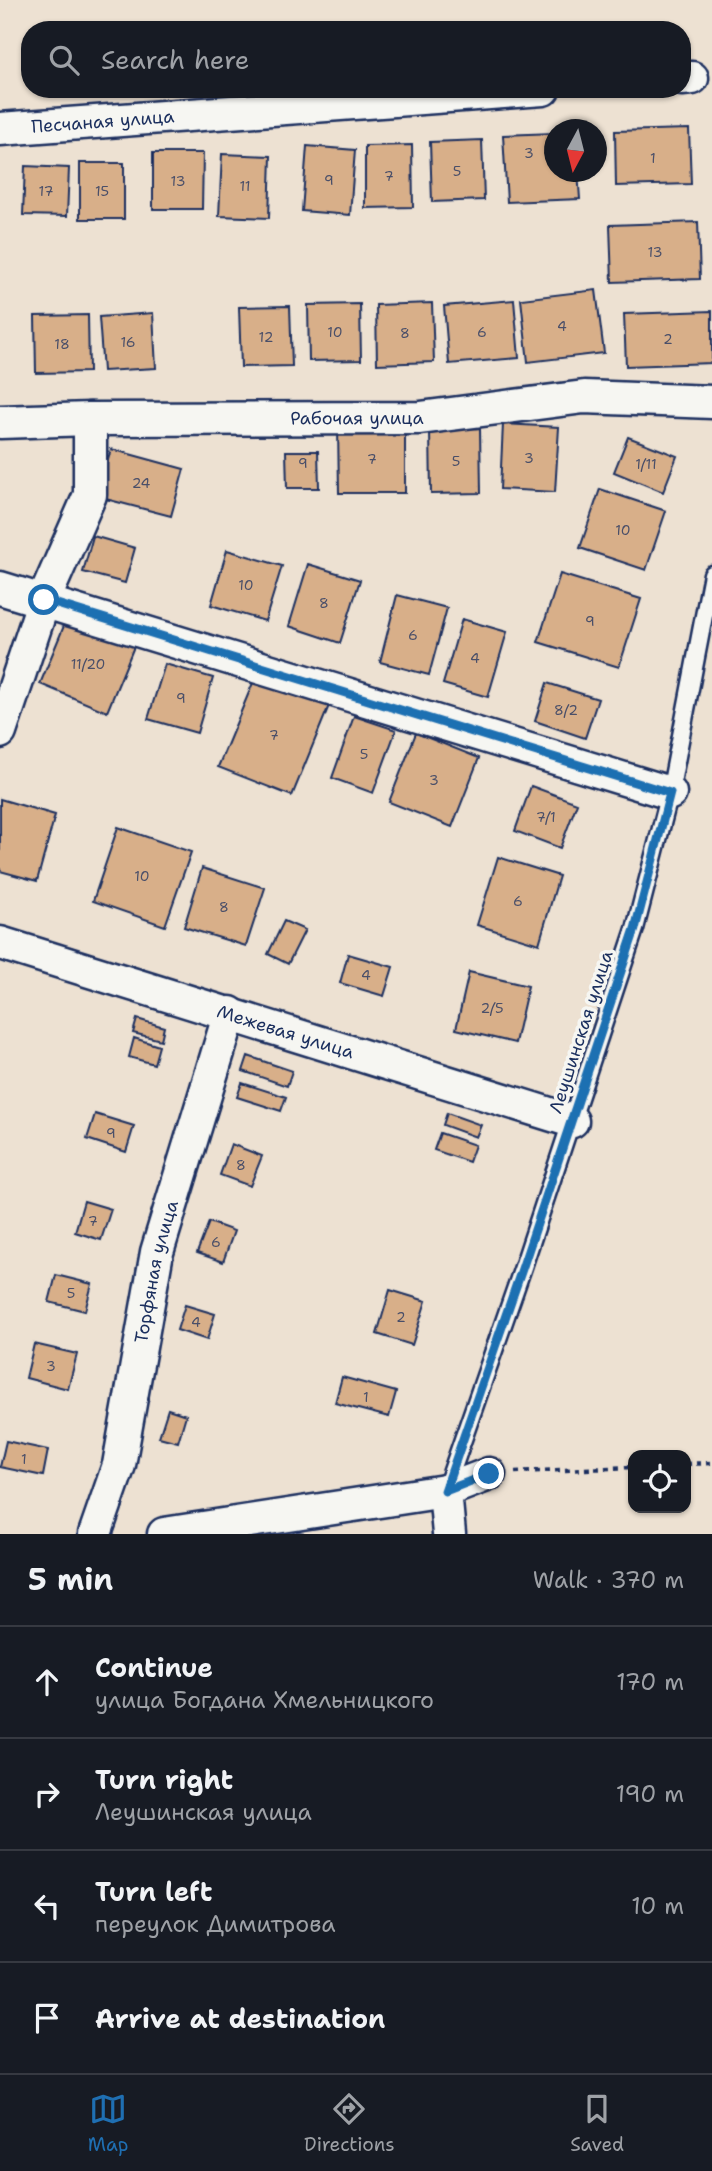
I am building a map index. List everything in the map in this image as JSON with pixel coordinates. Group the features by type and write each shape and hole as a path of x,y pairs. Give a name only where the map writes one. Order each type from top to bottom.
{"street":[{"name":"Песчаная улица","path":"0,129 420,98"},
{"name":"Рабочая улица","path":"0,422 90,419 420,418 584,397 712,402"},
{"path":"0,732 44,600 90,495 90,419"},
{"path":"0,588 670,793"},
{"name":"Межевая улица","path":"0,943 572,1121"},
{"name":"Торфяная улица","path":"94,1534 119,1465 157,1252 230,1013"},
{"path":"164,1534 445,1491 489,1474"},
{"path":"445,1491 449,1534"}],"lane":[{"name":"Леушинская улица","path":"445,1491 635,929 670,793 712,574"}],"path":[{"path":"691,1464 712,1463"},
{"path":"489,1474 628,1467"}],"building":[{"path":"689,129 691,184 616,186 615,131"},
{"path":"544,133 544,182 579,182 580,199 507,202 503,135"},
{"path":"482,140 484,200 432,202 430,142"},
{"path":"412,145 413,207 365,208 365,146"},
{"path":"307,146 355,150 350,215 302,211"},
{"path":"153,153 203,153 202,209 153,209"},
{"path":"222,154 271,156 269,218 219,216"},
{"path":"80,163 124,163 124,219 80,219"},
{"path":"25,166 69,168 67,216 23,215"},
{"path":"698,222 700,279 612,282 610,225"},
{"path":"596,290 604,353 528,362 521,299"},
{"path":"514,300 519,358 449,364 444,306"},
{"path":"432,303 434,362 377,364 376,305"},
{"path":"360,304 361,360 309,361 308,305"},
{"path":"290,306 292,366 241,367 239,307"},
{"path":"712,311 712,363 626,366 624,314"},
{"path":"153,313 156,368 103,371 99,317"},
{"path":"88,315 89,372 36,373 35,316"},
{"path":"503,424 559,427 555,492 500,489"},
{"path":"405,425 405,493 339,493 338,426"},
{"path":"480,428 481,493 431,494 430,430"},
{"path":"628,437 677,456 663,492 614,472"},
{"path":"111,449 184,469 171,516 98,497"},
{"path":"286,451 318,451 319,488 287,488"},
{"path":"600,489 666,511 646,570 580,548"},
{"path":"93,536 135,548 125,583 83,572"},
{"path":"227,550 282,566 265,621 211,605"},
{"path":"308,564 360,580 340,643 289,626"},
{"path":"560,574 641,599 619,667 538,642"},
{"path":"397,595 447,608 429,675 380,662"},
{"path":"68,616 135,644 107,712 40,684"},
{"path":"462,619 507,632 488,697 443,684"},
{"path":"165,664 213,678 197,733 148,719"},
{"path":"257,673 330,703 292,796 218,767"},
{"path":"547,683 598,699 585,738 535,721"},
{"path":"354,716 396,730 373,793 332,778"},
{"path":"416,733 479,758 452,827 389,802"},
{"path":"531,786 577,803 560,848 515,831"},
{"path":"0,799 55,815 37,881 0,871"},
{"path":"118,827 191,852 165,926 93,901"},
{"path":"498,857 559,876 539,944 477,925"},
{"path":"202,868 265,888 246,946 184,927"},
{"path":"284,921 305,930 288,964 268,954"},
{"path":"348,954 393,967 384,996 340,983"},
{"path":"469,972 528,986 515,1043 456,1029"},
{"path":"137,1019 164,1027 161,1040 133,1033"},
{"path":"134,1038 159,1046 154,1064 129,1057"},
{"path":"248,1056 292,1071 287,1086 243,1071"},
{"path":"242,1083 286,1097 281,1111 237,1097"},
{"path":"447,1113 481,1125 476,1137 443,1125"},
{"path":"95,1114 134,1126 126,1152 87,1139"},
{"path":"440,1133 475,1145 469,1162 434,1150"},
{"path":"231,1144 262,1156 250,1186 220,1175"},
{"path":"84,1201 111,1209 101,1240 75,1232"},
{"path":"209,1222 234,1231 223,1262 197,1253"},
{"path":"56,1275 92,1284 85,1311 49,1302"},
{"path":"390,1290 426,1301 412,1345 377,1334"},
{"path":"185,1305 215,1314 207,1340 177,1330"},
{"path":"34,1344 77,1354 68,1389 26,1378"},
{"path":"342,1377 396,1392 389,1417 335,1403"},
{"path":"168,1409 186,1415 178,1442 159,1437"},
{"path":"6,1441 48,1450 43,1476 0,1467"}],"route":[{"path":"44,600 670,793 635,929 445,1491 489,1474"}]}
